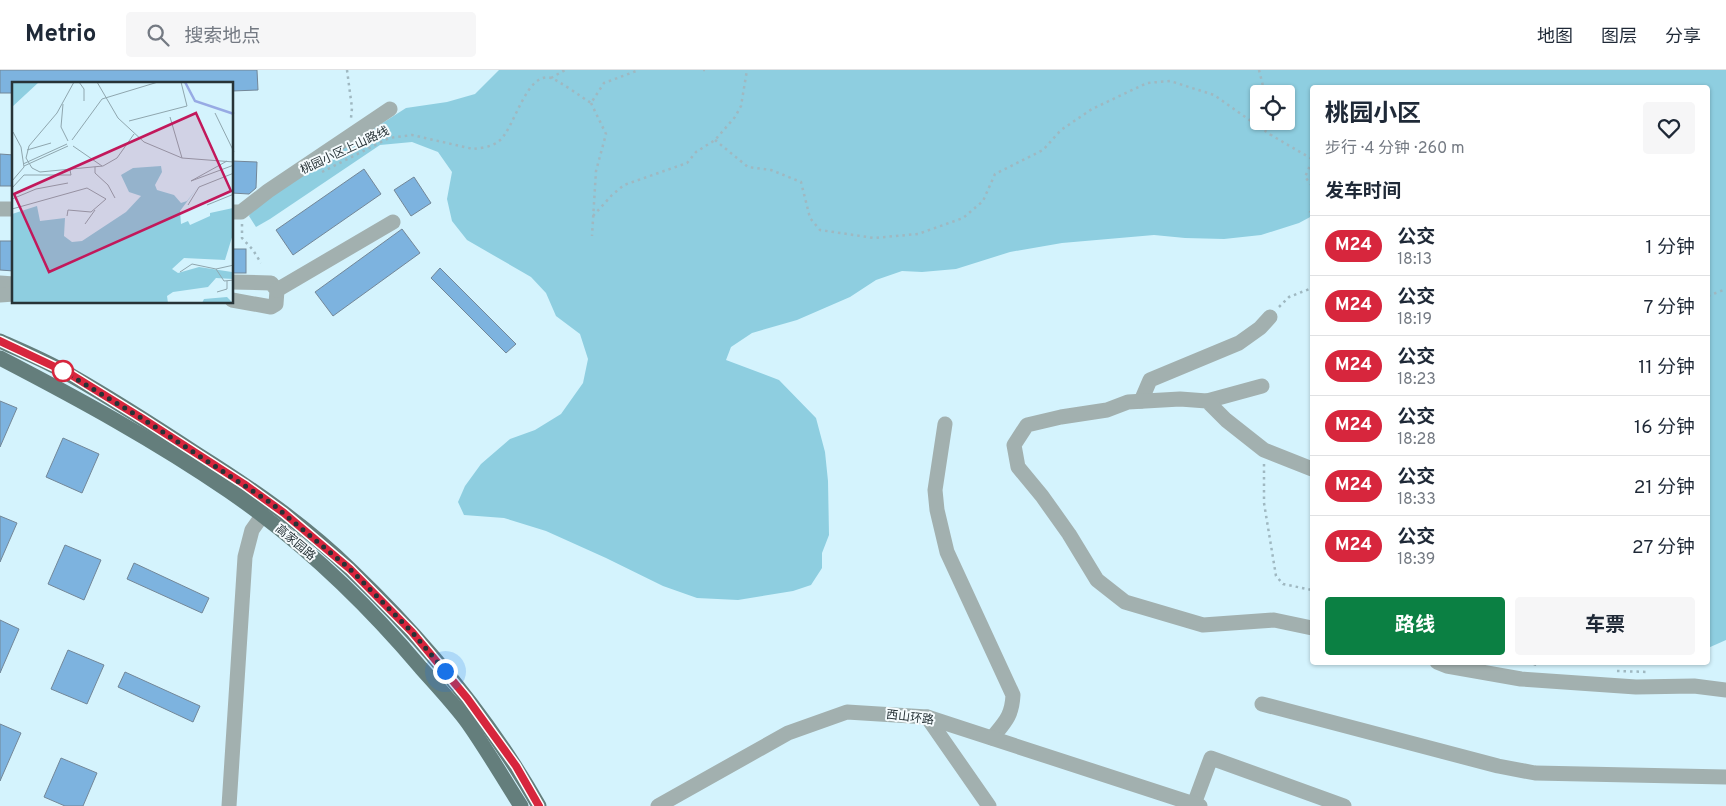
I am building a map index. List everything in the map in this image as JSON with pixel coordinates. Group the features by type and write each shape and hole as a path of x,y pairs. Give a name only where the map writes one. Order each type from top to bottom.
{"main road":[{"name":"高家园路","path":"0,341 70,374 143,419 271,503 350,569 412,632 467,698 516,766 539,806"},
{"name":"高家园路","path":"0,358 149,439 230,492 262,516 344,586 395,637 467,722 521,806"}],"street":[{"path":"237,212 390,109"},
{"path":"277,290 393,222"},
{"path":"234,282 271,283 277,290 276,304 271,307 234,300"},
{"path":"1141,401 1150,380 1239,343 1260,328 1270,317"},
{"path":"1262,386 1208,401 1180,399 1128,402 1107,410 1061,417 1027,425 1014,444 1018,466 1069,534 1097,580 1125,602 1203,624 1274,620 1310,628"},
{"path":"1208,401 1226,420 1264,450 1310,468"},
{"path":"945,424 935,490 937,510 947,552 1013,695 1012,708 1008,720 992,738"},
{"path":"228,806 245,557 252,530 271,503"},
{"path":"1444,665 1520,679 1636,688 1694,686 1726,690"},
{"path":"1262,704 1498,766 1535,773 1726,777"},
{"name":"西山环路","path":"658,806 788,733 847,712 927,717 1197,805"},
{"path":"927,717 989,806"},
{"path":"1197,805 1211,758 1344,806"}],"path":[{"path":"347,70 352,108 349,136"},
{"name":"桃园小区上山路线","path":"320,172 389,138 412,135 473,149 484,148 500,141 528,89 542,78 551,78 565,70"},
{"path":"591,103 604,83 639,70"},
{"path":"593,216 624,185 687,163 696,152 715,140 735,117 741,106 747,70"},
{"path":"1259,70 1263,85"},
{"path":"551,78 591,103 606,134 596,171 592,236"},
{"path":"715,140 748,167 771,170 801,182 810,218 820,230 874,238 918,234 963,218 983,201 995,174 1043,150 1061,130 1092,109 1147,83 1170,81 1214,95 1271,136 1310,159"},
{"path":"1271,130 1271,136"},
{"path":"1310,165 1305,177 1310,183"},
{"path":"237,212 242,238 261,263"},
{"path":"1710,295 1726,288"},
{"path":"1270,317 1289,297 1310,289"},
{"path":"1264,450 1264,504 1276,576 1283,584 1310,590"}],"shaded area":[{"path":"499,70 1726,70 1726,640 1710,647 1710,85 1310,85 1310,217 1299,223 1261,235 1224,239 1154,235 1062,243 1010,252 956,269 922,272 902,271 876,280 850,297 797,320 752,333 731,347 726,360 779,380 816,418 825,452 828,481 829,535 822,553 822,568 811,585 793,591 738,600 697,598 663,586 546,531 504,518 464,515 458,502 465,486 481,464 510,439 535,430 561,414 583,383 588,359 580,334 556,316 546,293 531,277 467,240 452,221 447,199 452,172 438,152 412,142 380,145 256,227 249,216 256,204 406,108 447,102 475,94"}],"building":[{"path":"0,70 257,70 258,90 234,91 234,82 12,82 12,93 0,93"},
{"path":"0,154 12,155 12,186 0,186"},
{"path":"234,161 257,162 256,188 249,194 234,193"},
{"path":"364,169 381,194 293,255 276,230"},
{"path":"414,177 431,203 411,216 394,190"},
{"path":"402,229 420,253 333,316 315,292"},
{"path":"0,241 12,241 12,271 0,270"},
{"path":"234,249 246,249 246,273 234,273"},
{"path":"440,268 516,344 506,353 431,278"},
{"path":"0,401 17,408 0,447"},
{"path":"63,438 99,454 82,493 46,477"},
{"path":"0,516 17,523 0,562"},
{"path":"65,545 101,560 84,600 48,584"},
{"path":"134,563 209,598 202,613 127,579"},
{"path":"0,620 19,629 0,673"},
{"path":"68,650 104,665 87,704 51,689"},
{"path":"125,672 200,706 193,722 118,687"},
{"path":"0,724 21,733 0,781"},
{"path":"61,758 97,773 83,806 65,806 44,797"}],"bus line":[{"name":"M24","path":"0,341 70,374 244,484 284,513 350,569 412,632 467,698 516,766 539,806"}],"route":[{"path":"63,371 143,419 271,503 350,569 412,632 445,671"}]}
